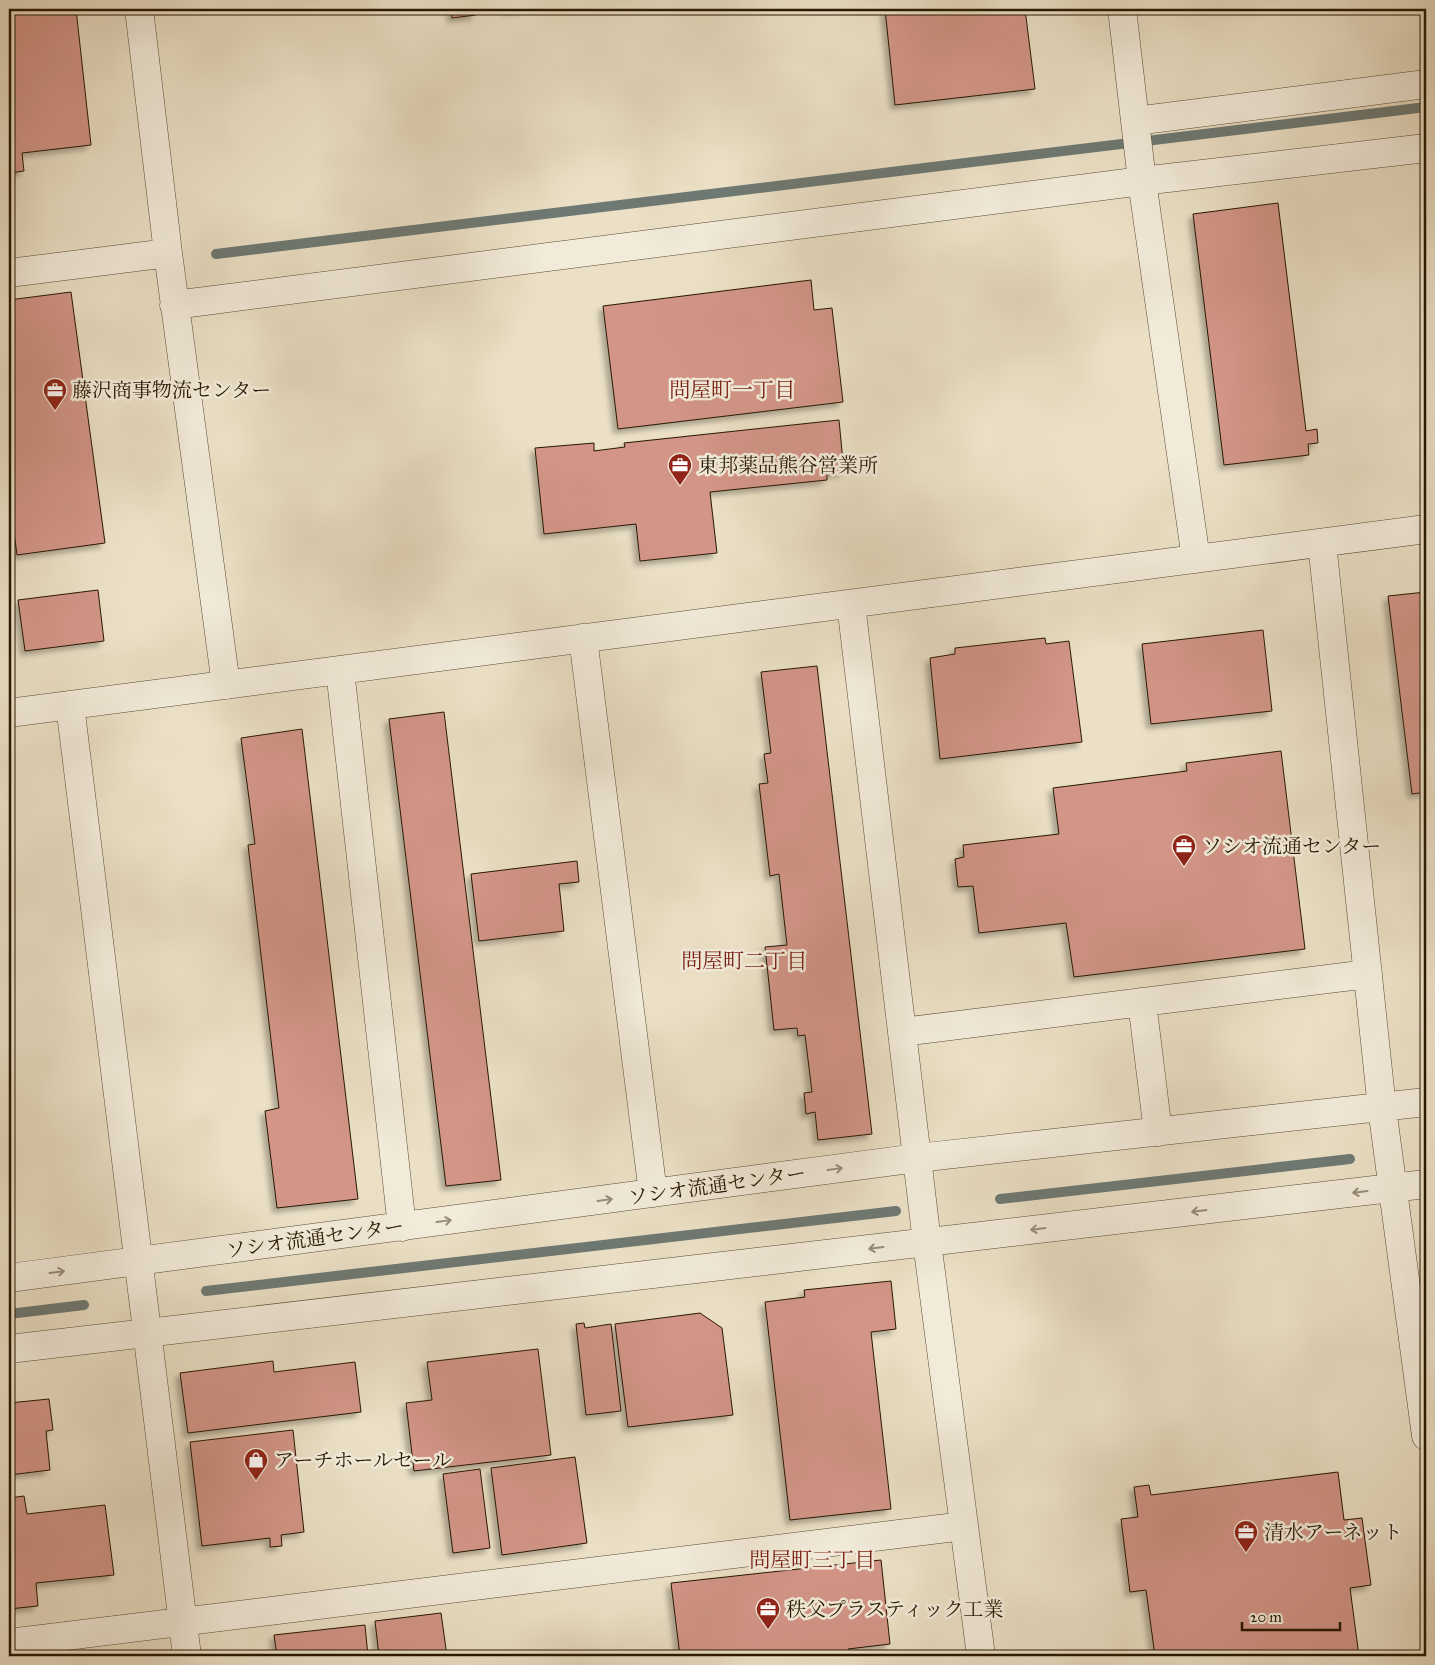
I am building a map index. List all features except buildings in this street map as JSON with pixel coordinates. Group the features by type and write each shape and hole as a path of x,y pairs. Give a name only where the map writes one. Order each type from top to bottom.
{"street":[{"path":"139,9 174,305 226,685"},
{"path":"1122,9 1142,181 1196,559"},
{"path":"1135,121 1426,84"},
{"path":"174,305 1142,181 1426,148"},
{"path":"9,273 168,253"},
{"path":"9,713 1426,529"},
{"path":"1322,543 1382,1108 1426,1436"},
{"path":"850,604 927,1242 980,1656"},
{"path":"583,638 653,1193"},
{"path":"340,670 402,1227"},
{"path":"70,706 187,1656"},
{"path":"902,1032 1368,974"},
{"path":"1142,1002 1158,1132"},
{"name":"ソシオ流通センター","path":"9,1278 917,1158 1426,1102"},
{"path":"9,1349 1426,1184"},
{"path":"9,1643 964,1526"}],"waterway":[{"path":"216,254 1426,107"},
{"path":"1000,1199 1350,1159"},
{"path":"206,1291 896,1211"},
{"path":"9,1314 84,1305"}],"place":[{"name":"藤沢商事物流センター","path":"55,411"},
{"name":"東邦薬品熊谷営業所","path":"680,486"},
{"name":"ソシオ流通センター","path":"1184,867"},
{"name":"アーチホールセール","path":"256,1481"},
{"name":"清水アーネット","path":"1246,1553"},
{"name":"秩父プラスティック工業","path":"768,1630"}],"district":[{"name":"問屋町一丁目","path":"732,390"},
{"name":"問屋町二丁目","path":"744,961"},
{"name":"問屋町三丁目","path":"812,1560"}]}
